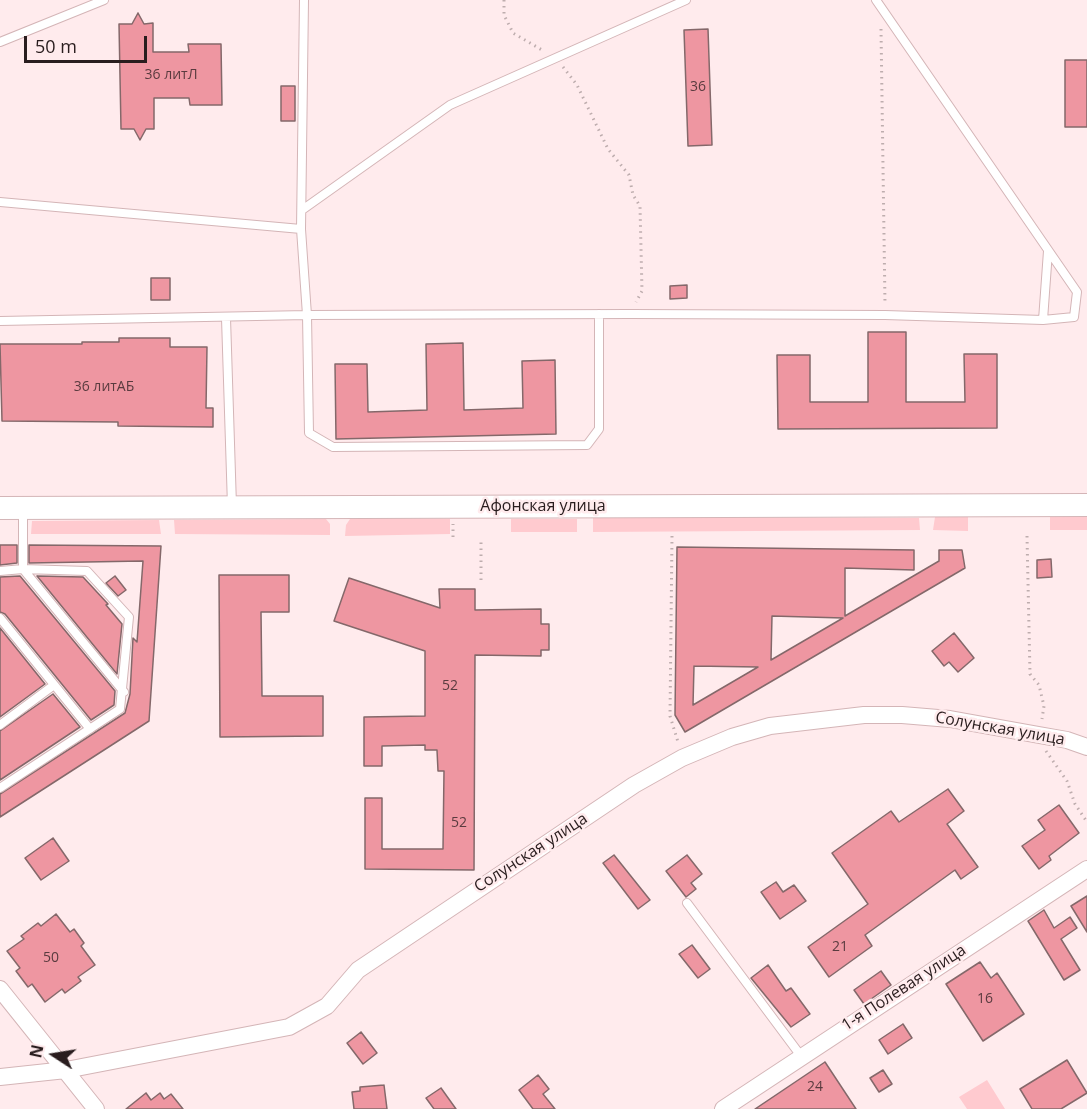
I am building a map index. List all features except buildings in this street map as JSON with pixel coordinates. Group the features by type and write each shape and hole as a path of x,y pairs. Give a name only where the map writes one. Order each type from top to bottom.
{"street":[{"name":"Афонская улица","path":"0,507 1087,505"},
{"name":"Солунская улица","path":"0,1077 66,1070 289,1027 327,1006 358,970 634,785 682,758 732,737 770,726 864,715 950,719 1067,740 1087,747"},
{"name":"1-я Полевая улица","path":"723,1109 1087,868"},
{"path":"0,989 96,1109"}],"lane":[{"path":"0,42 104,0"},
{"path":"304,0 301,229 307,315 309,433 333,447 587,445 599,429 599,315"},
{"path":"302,210 450,105 686,0"},
{"path":"0,321 307,315 885,315 1042,320 1074,317 1077,292 881,11 876,0"},
{"path":"0,202 301,229"},
{"path":"1042,320 1048,250"},
{"path":"226,318 232,507"},
{"path":"23,507 23,569 124,692"},
{"path":"0,571 23,569 87,571 129,617 124,692 120,709 0,788"},
{"path":"0,618 90,729"},
{"path":"0,724 54,686"},
{"path":"687,903 801,1056"}],"path":[{"path":"504,0 504,15 513,33 556,58 577,85 608,149 629,175 633,195 640,206 642,291 630,314"},
{"path":"881,11 885,315"},
{"path":"453,520 453,537"},
{"path":"672,536 670,716 682,758"},
{"path":"1027,536 1030,674 1039,685 1044,706 1039,735 1048,755 1067,781 1075,804 1087,822"},
{"path":"481,538 481,580"}],"shaded area":[{"path":"935,517 968,517 968,531 933,530"},
{"path":"1050,517 1087,517 1087,530 1050,530"},
{"path":"593,518 919,518 920,530 593,532"},
{"path":"326,519 330,524 330,535 175,534 174,520"},
{"path":"350,519 450,519 450,534 345,536 346,525"},
{"path":"511,519 577,519 577,532 511,532"},
{"path":"159,520 161,534 31,534 32,521"},
{"path":"987,1080 1005,1109 967,1109 959,1097"}]}
